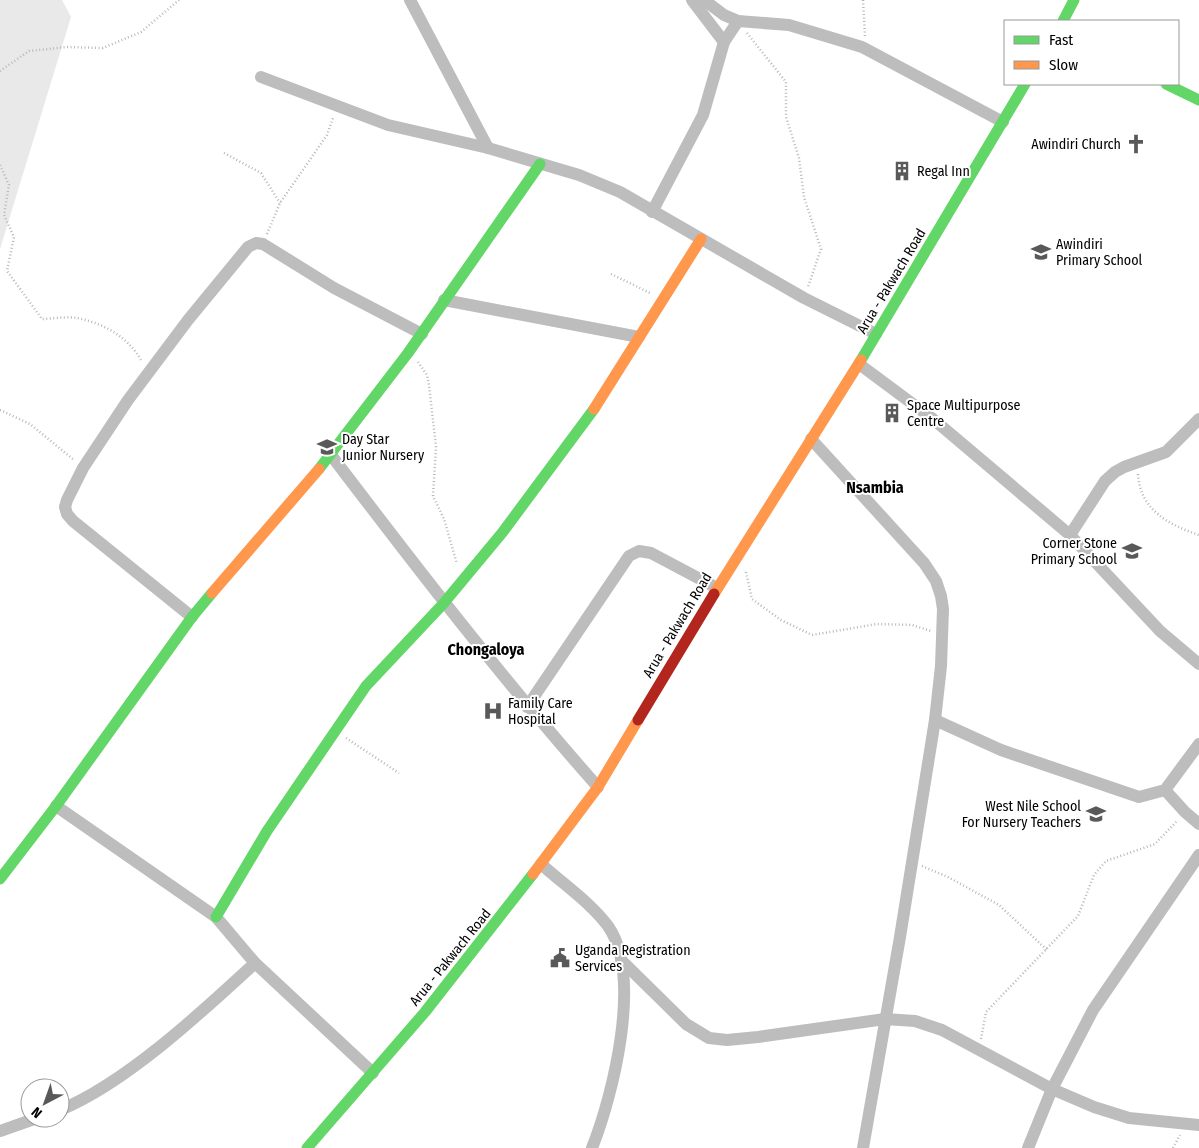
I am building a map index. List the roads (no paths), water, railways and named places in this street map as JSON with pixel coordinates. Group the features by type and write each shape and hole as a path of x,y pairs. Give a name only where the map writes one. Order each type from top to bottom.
{"street":[{"path":"410,0 458,95 488,148"},
{"path":"692,0 724,42"},
{"path":"704,0 717,11 738,21 789,26 862,47 1003,122"},
{"path":"1064,20 1074,0"},
{"path":"652,212 702,115 724,42 738,21"},
{"path":"260,77 388,125 488,148 579,175 620,192 804,298 876,334"},
{"name":"Arua - Pakwach Road","path":"310,1146 425,1012 541,864 598,787 717,588 859,364 1025,85"},
{"path":"1168,85 1199,100"},
{"path":"0,879 56,806 192,617 330,455 408,353 540,164"},
{"path":"216,917 267,831 334,730 366,686 443,604 502,533 594,409 701,238"},
{"path":"192,617 67,514 65,507 83,468 188,320 248,247 256,243 263,244 334,288 422,334"},
{"path":"444,300 639,338"},
{"path":"859,364 933,419 1070,535 1160,631 1199,664"},
{"path":"1070,535 1105,481 1124,467 1166,452 1199,419"},
{"path":"810,439 924,563 936,581 943,609 935,720 863,1148"},
{"path":"330,455 443,604 527,707 598,787"},
{"path":"527,707 629,556 639,551 651,553 717,588"},
{"path":"935,720 1002,750 1139,797 1165,790 1199,744"},
{"path":"1165,790 1199,824"},
{"path":"56,806 216,917 255,963 373,1073"},
{"path":"1028,1148 1052,1089 1093,1010 1199,854"},
{"path":"541,864 596,912 617,942 621,960 623,1004 621,1043 610,1095 592,1148"},
{"path":"621,960 686,1024 709,1038 727,1040 758,1037 885,1019 924,1024 942,1030 1052,1089 1094,1107 1129,1118 1199,1125"},
{"path":"70,1105 89,1096 127,1071 177,1031 255,963"},
{"path":"0,1130 20,1124"}],"place":[{"name":"Awindiri Church","path":"1136,144"},
{"name":"Regal Inn","path":"902,171"},
{"name":"Awindiri Primary School","path":"1041,252"},
{"name":"Space Multipurpose Centre","path":"892,413"},
{"name":"Day Star Junior Nursery","path":"327,447"},
{"name":"Corner Stone Primary School","path":"1132,551"},
{"name":"Family Care Hospital","path":"493,711"},
{"name":"West Nile School For Nursery Teachers","path":"1096,814"},
{"name":"Uganda Registration Services","path":"560,958"}],"district":[{"name":"Nsambia","path":"875,487"},
{"name":"Chongaloya","path":"486,649"}]}
